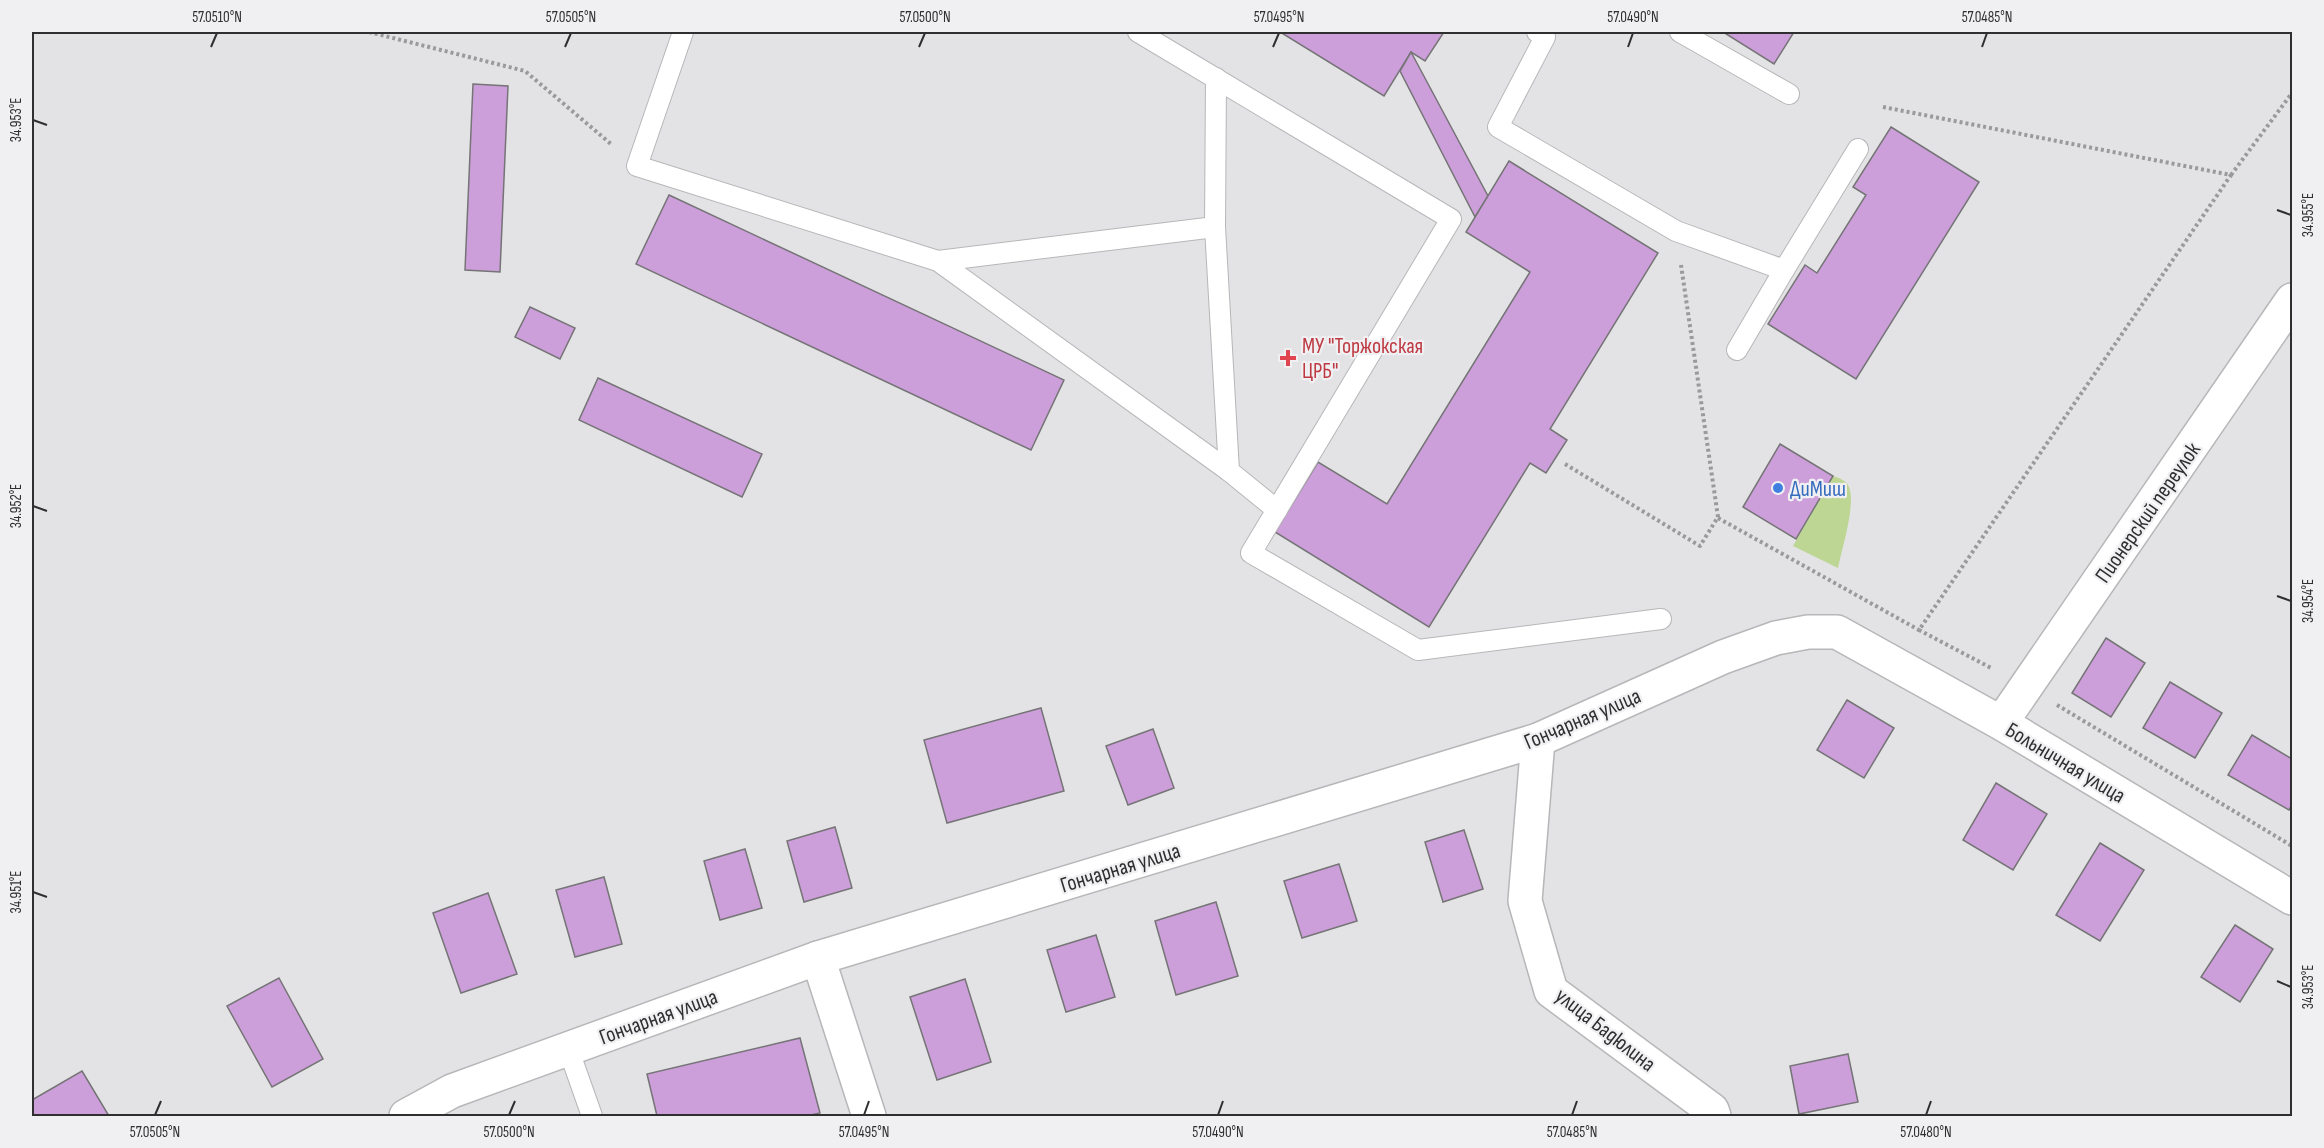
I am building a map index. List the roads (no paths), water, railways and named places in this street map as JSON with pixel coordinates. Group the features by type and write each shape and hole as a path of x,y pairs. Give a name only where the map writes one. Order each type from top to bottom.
{"street":[{"name":"Пионерский переулок","path":"2001,723 2292,300"},
{"name":"Гончарная улица","path":"406,1116 452,1091 818,958 1538,740 1738,651 1776,638 1808,632 1837,632"},
{"name":"Больничная улица","path":"1837,632 2001,723 2292,898"},
{"name":"улица Бадюлина","path":"1538,740 1525,901 1551,991 1712,1110 1714,1116"},
{"path":"818,958 869,1116"}],"lane":[{"path":"683,32 637,166 938,261 1229,471 1277,510"},
{"path":"1138,32 1451,219 1251,553 1418,650 1661,620"},
{"path":"1680,32 1789,94"},
{"path":"1544,33 1498,127 1677,231 1784,270"},
{"path":"1216,78 1215,227 1229,471"},
{"path":"1737,350 1858,149"},
{"path":"938,261 1215,227"},
{"path":"568,1048 592,1116"}],"place":[{"name":"МУ \"Торжокская ЦРБ\"","path":"1288,358"},
{"name":"ДиМиш","path":"1778,488"}]}
